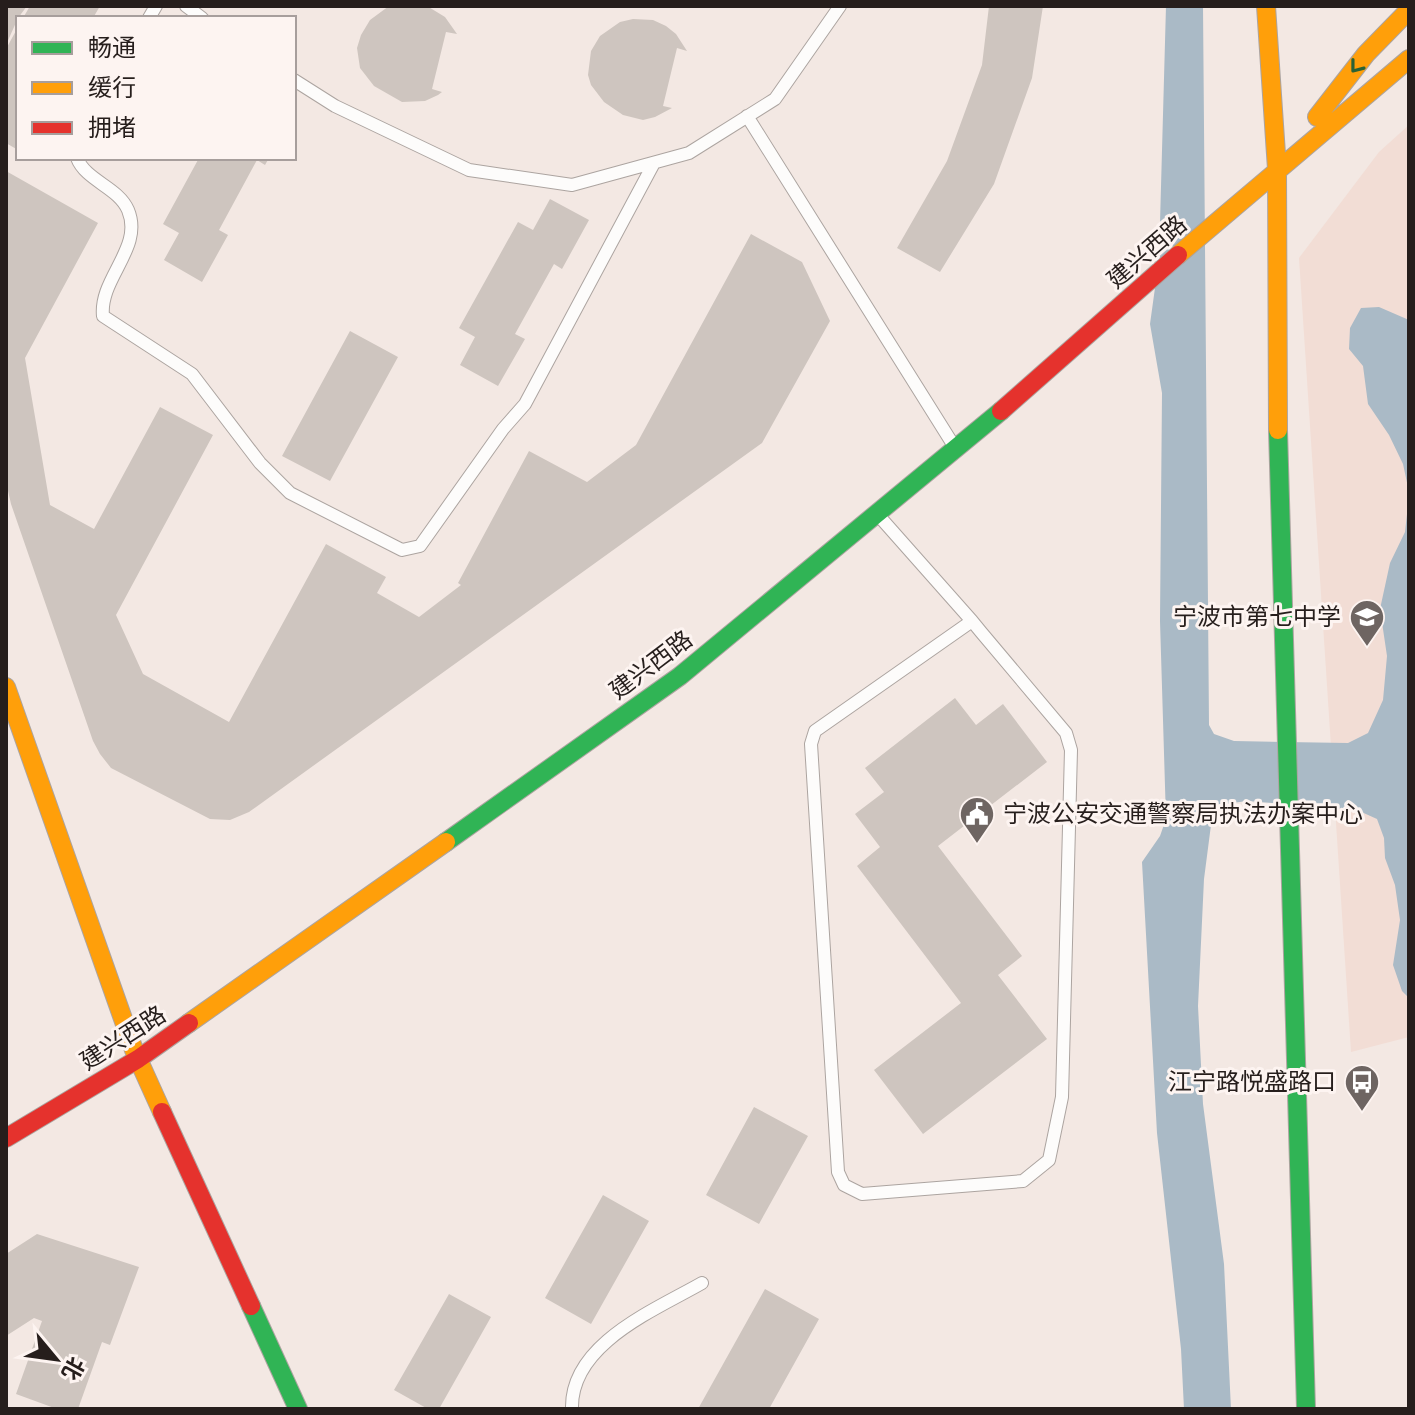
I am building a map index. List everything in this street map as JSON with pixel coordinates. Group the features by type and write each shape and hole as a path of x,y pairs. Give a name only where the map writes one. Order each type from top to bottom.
{"street":[{"path":"1266,6 1277,169 1276,373 1306,1409"},
{"name":"建兴西路","path":"1277,169 1366,54 1409,10"},
{"name":"建兴西路","path":"6,1138 138,1059 680,676 956,449 1277,169 1409,59"},
{"path":"6,687 138,1059 298,1409"}],"lane":[{"path":"296,81 335,106 469,170 572,185 689,153 775,99 840,6"},
{"path":"747,116 956,449"},
{"path":"78,160 86,171 122,199 129,212 133,235 102,303 103,316 192,374 260,463 290,493 402,550 420,546 503,429 525,404 654,163"},
{"path":"877,514 972,621 1066,733 1071,750 1062,1097 1049,1160 1023,1181 862,1194 844,1185 838,1172 811,744 815,731 972,621"},
{"path":"572,1409 572,1397 588,1358 626,1326 702,1283"}],"shaded area":[{"name":"宁波市第七中学","path":"1409,125 1409,1037 1351,1052 1299,258 1379,152"}],"water":[{"path":"1166,6 1203,6 1209,725 1214,734 1234,741 1348,743 1368,733 1383,700 1387,656 1380,609 1390,563 1405,532 1409,496 1409,998 1402,991 1393,965 1400,920 1395,885 1385,858 1384,838 1377,819 1357,810 1247,801 1225,804 1216,812 1211,825 1204,879 1198,1006 1203,1104 1224,1264 1231,1409 1184,1409 1181,1349 1157,1133 1142,862 1160,836 1166,819 1160,621 1162,393 1150,324 1159,259"},
{"path":"1379,307 1409,320 1409,492 1403,464 1389,435 1368,404 1363,366 1349,349 1350,328 1361,308"}],"building":[{"path":"6,6 27,6 16,16 6,45"},
{"path":"30,6 100,6 94,16 24,16"},
{"path":"389,6 427,6 445,17 457,34 446,32 432,89 442,92 438,95 425,101 402,102 374,86 360,68 357,48 361,35 370,20"},
{"path":"989,6 1043,6 1032,78 994,184 940,272 897,248 947,161 982,65"},
{"path":"653,20 666,26 676,34 687,51 677,48 663,106 672,108 643,120 623,115 604,102 591,85 588,75 591,51 600,36 620,22"},
{"path":"16,31 16,149 6,143 6,49"},
{"path":"198,160 257,160 219,230 228,235 202,282 164,260 179,233 163,224"},
{"path":"6,171 98,223 25,358 50,505 94,529 160,407 213,435 116,615 143,674 229,722 326,544 386,577 377,593 419,617 461,585 458,583 529,451 587,482 636,445 751,234 802,262 830,321 762,443 249,812 230,820 210,819 111,768 100,754 11,504 6,482"},
{"path":"550,199 589,220 562,269 554,264 515,334 525,339 498,386 460,365 475,337 459,328 518,222 533,230"},
{"path":"350,331 398,357 330,481 282,456"},
{"path":"955,698 976,725 1003,704 1047,762 938,846 1022,956 998,975 1047,1039 923,1134 874,1070 961,1003 857,866 880,847 855,814 884,792 865,768"},
{"path":"754,1107 808,1136 759,1224 706,1195"},
{"path":"603,1195 649,1221 591,1324 545,1298"},
{"path":"37,1234 139,1267 110,1345 102,1342 78,1409 57,1409 16,1394 42,1321 34,1318 6,1336 6,1254"},
{"path":"765,1289 819,1319 769,1409 698,1409"},
{"path":"449,1294 491,1317 439,1409 428,1409 394,1390"}],"traffic: fast":[{"path":"446,842 680,676 1001,411"},
{"path":"1278,430 1306,1409"},
{"path":"251,1306 298,1409"}],"traffic: slow":[{"path":"1266,6 1277,169 1278,430"},
{"path":"1317,117 1366,54 1409,10"},
{"path":"1178,255 1409,59"},
{"path":"6,687 134,1050 162,1112"},
{"path":"189,1023 446,842"}],"traffic: jam":[{"path":"1001,411 1178,255"},
{"path":"6,1138 138,1059 189,1023"},
{"path":"162,1112 251,1306"}],"place":[{"name":"宁波市第七中学","path":"1367,648"},
{"name":"宁波公安交通警察局执法办案中心","path":"977,845"},
{"name":"江宁路悦盛路口","path":"1362,1113"}]}
